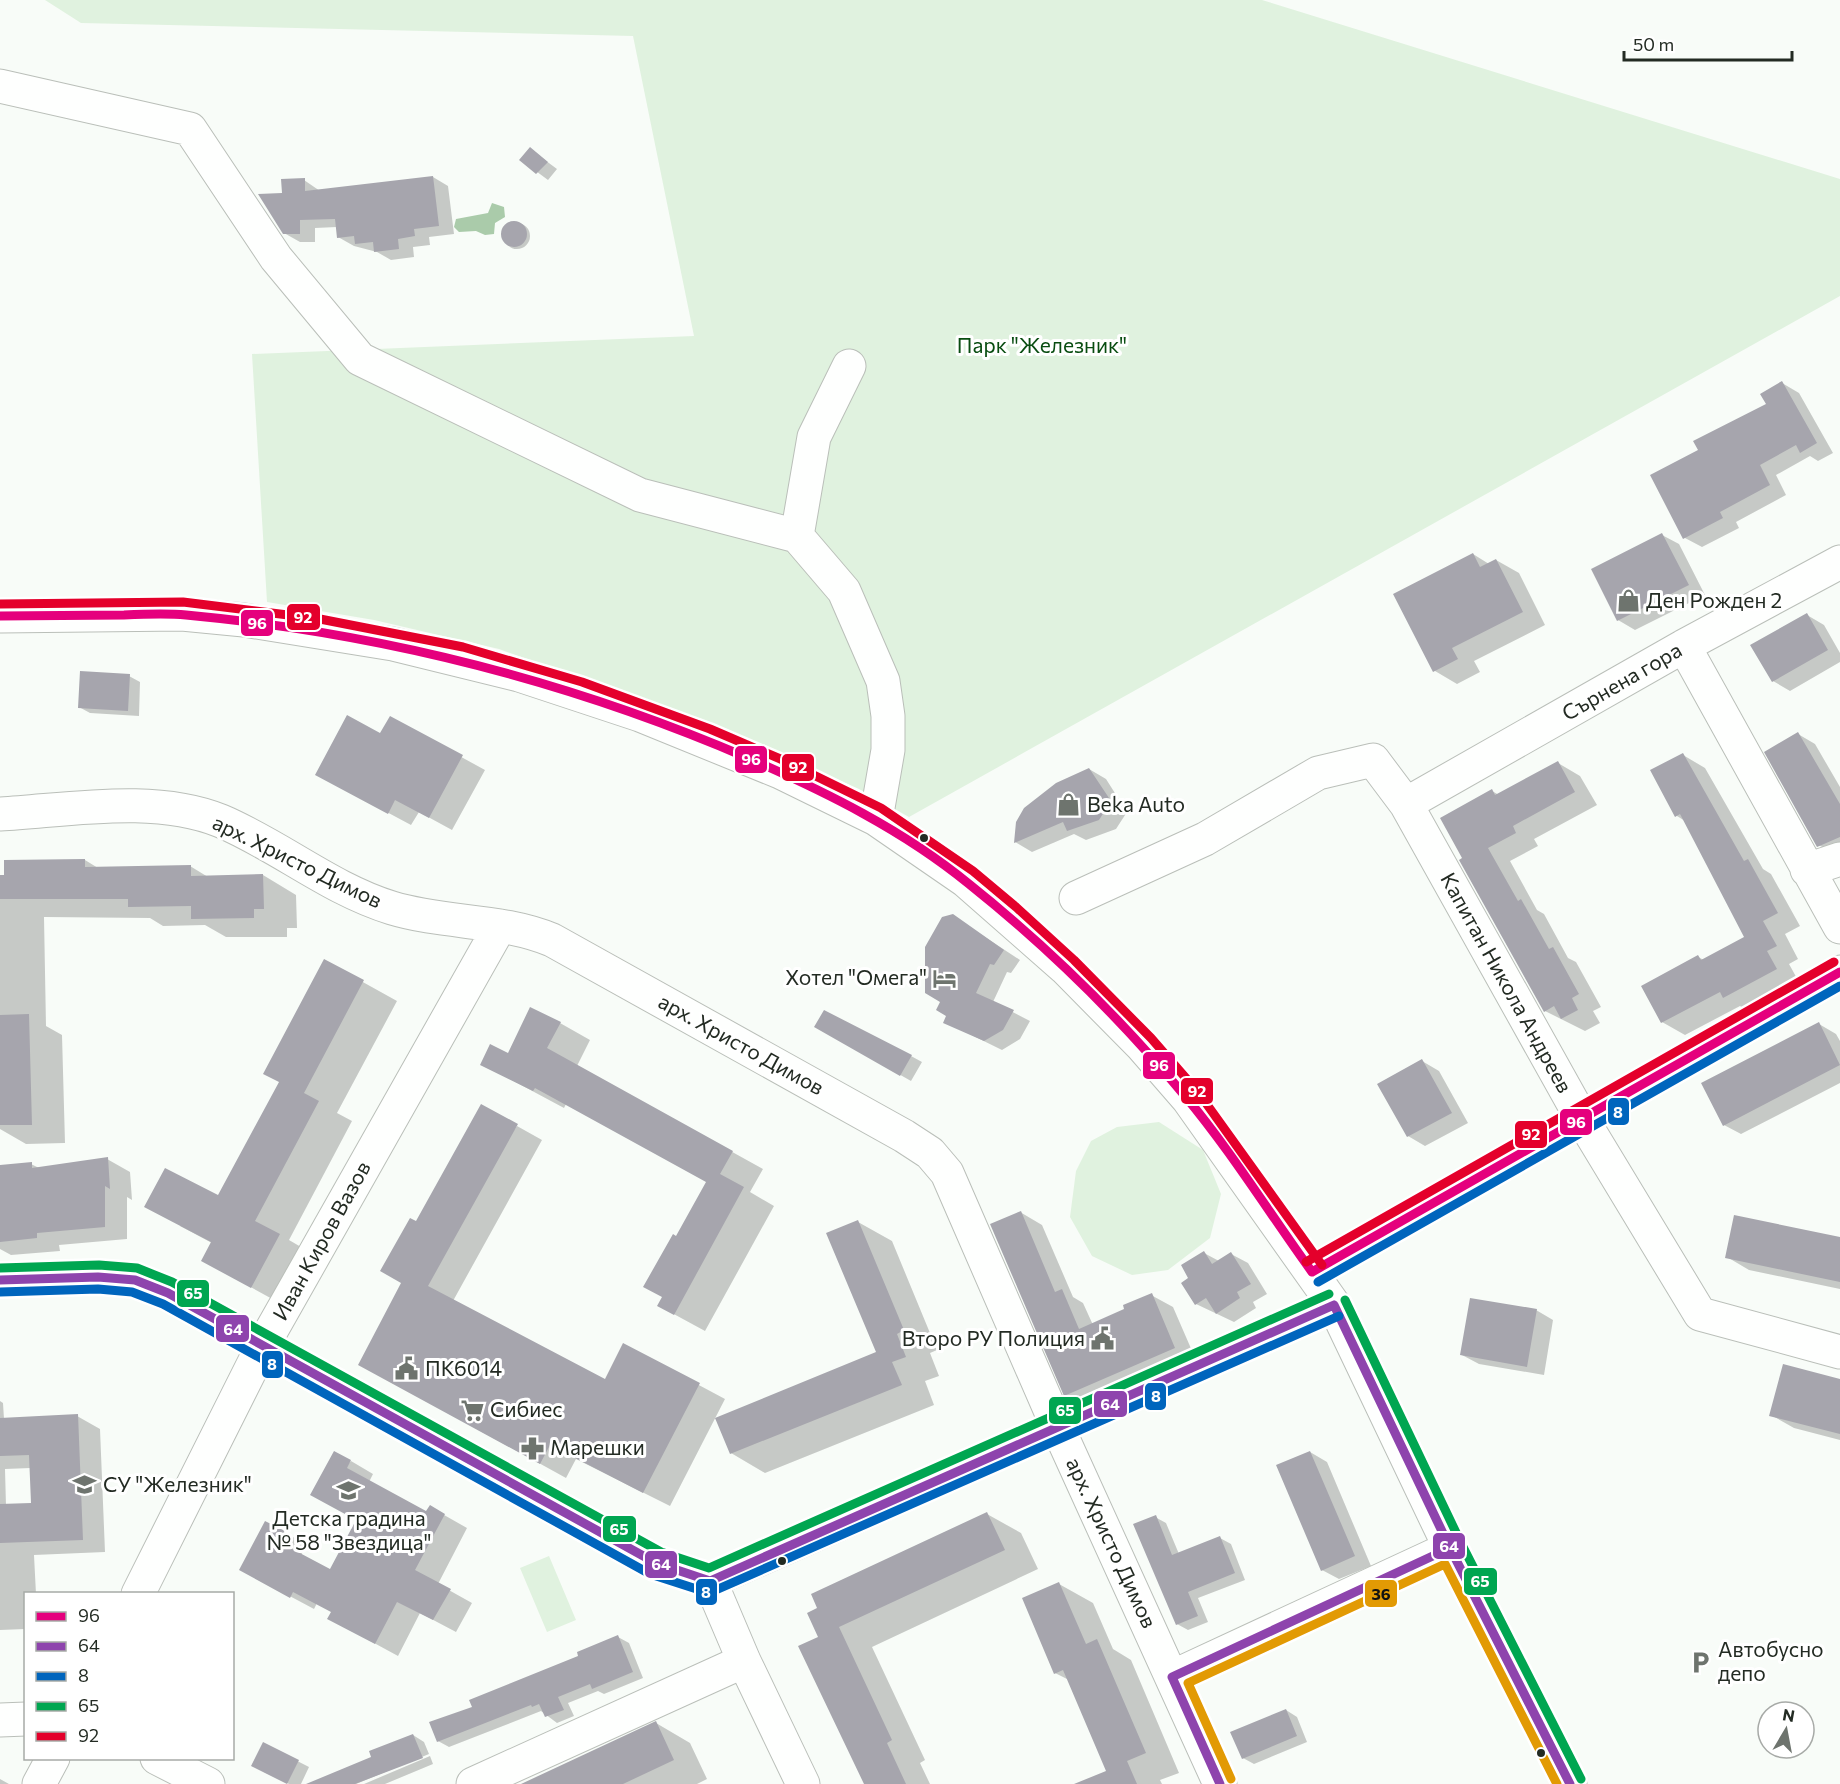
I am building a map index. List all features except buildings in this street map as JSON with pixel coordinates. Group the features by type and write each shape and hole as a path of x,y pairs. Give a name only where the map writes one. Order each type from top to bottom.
{"street":[{"path":"0,86 190,129 276,258 360,359 640,495 797,536 844,591 883,681 888,716 888,750 876,819"},
{"path":"797,536 814,436 849,366"},
{"name":"Сърнена гора","path":"1406,804 1684,646 1840,562"},
{"path":"0,616 182,614 318,631 461,659 568,690 684,732 780,772 876,819 966,882 1008,916 1065,968 1142,1046 1188,1099 1312,1272 1334,1305 1450,1548 1570,1784"},
{"path":"1684,646 1840,927"},
{"name":"Капитан Никола Андреев","path":"1076,898 1206,839 1318,773 1373,760 1406,804 1582,1119 1700,1314 1840,1352"},
{"name":"арх. Христо Димов","path":"0,814 144,806 180,809 221,821 343,888 392,908 530,931 552,940 904,1136 930,1153 947,1173 1058,1428 1220,1784"},
{"path":"1807,870 1840,859"},
{"name":"Иван Киров Вазов","path":"139,1592 262,1347 500,926"},
{"path":"1312,1272 1840,972"},
{"path":"0,1280 98,1277 135,1280 168,1293 656,1563 710,1581 1334,1305"},
{"path":"1172,1677 1450,1548"},
{"path":"710,1581 744,1661 803,1784"},
{"path":"473,1784 744,1661"},
{"path":"0,1720 24,1719"},
{"path":"39,1784 52,1760"},
{"path":"161,1760 208,1784"}],"green space":[{"name":"Парк \"Железник\"","path":"45,0 1262,0 1840,179 1840,296 909,817 859,789 703,721 499,649 374,620 267,602 252,354 694,336 633,36 81,23"},
{"path":"1159,1122 1203,1150 1221,1194 1210,1238 1168,1270 1132,1275 1092,1256 1070,1217 1076,1171 1091,1141 1117,1127"},
{"path":"549,1556 576,1620 547,1632 520,1568"}],"shaded area":[{"path":"492,203 504,207 505,217 495,223 494,234 485,235 476,231 459,232 454,227 456,219 488,213"}],"transit line":[{"name":"92","path":"0,604 183,602 320,619 463,647 582,682 710,729 785,761 881,808 973,871 1016,907 1074,960 1151,1038 1198,1092 1322,1265"},
{"name":"96","path":"0,616 178,614 259,623 402,648 473,664 612,706 680,730 806,784 891,829 944,864 1027,933 1083,985 1161,1067 1202,1117 1312,1272"},
{"name":"92","path":"1306,1262 1834,962"},
{"name":"96","path":"1312,1272 1840,972"},
{"name":"8","path":"1318,1282 1840,986"},
{"name":"65","path":"0,1268 99,1265 137,1268 172,1282 661,1552 709,1568 1329,1294"},
{"name":"64","path":"0,1280 98,1277 135,1280 168,1293 656,1563 710,1581 1334,1305"},
{"name":"8","path":"0,1292 98,1289 132,1292 163,1304 650,1574 709,1593 1339,1316"},
{"name":"65","path":"1345,1300 1461,1543 1581,1779"},
{"name":"64","path":"1334,1305 1450,1548 1570,1784"},
{"name":"64","path":"1172,1677 1450,1548"},
{"name":"36","path":"1231,1779 1188,1683 1445,1564 1557,1784"},
{"name":"64","path":"1172,1677 1220,1784"}],"place":[{"name":"Ден Рожден 2","path":"1628,601"},
{"name":"Beka Auto","path":"1069,805"},
{"name":"Хотел \"Омега\"","path":"945,978"},
{"name":"Второ РУ Полиция","path":"1103,1339"},
{"name":"ПК6014","path":"407,1369"},
{"name":"Сибиес","path":"472,1410"},
{"name":"Марешки","path":"532,1448"},
{"name":"СУ \"Железник\"","path":"85,1485"},
{"name":"Детска градина № 58 \"Звездица\"","path":"349,1491"},
{"name":"Автобусно депо","path":"1700,1662"}]}
